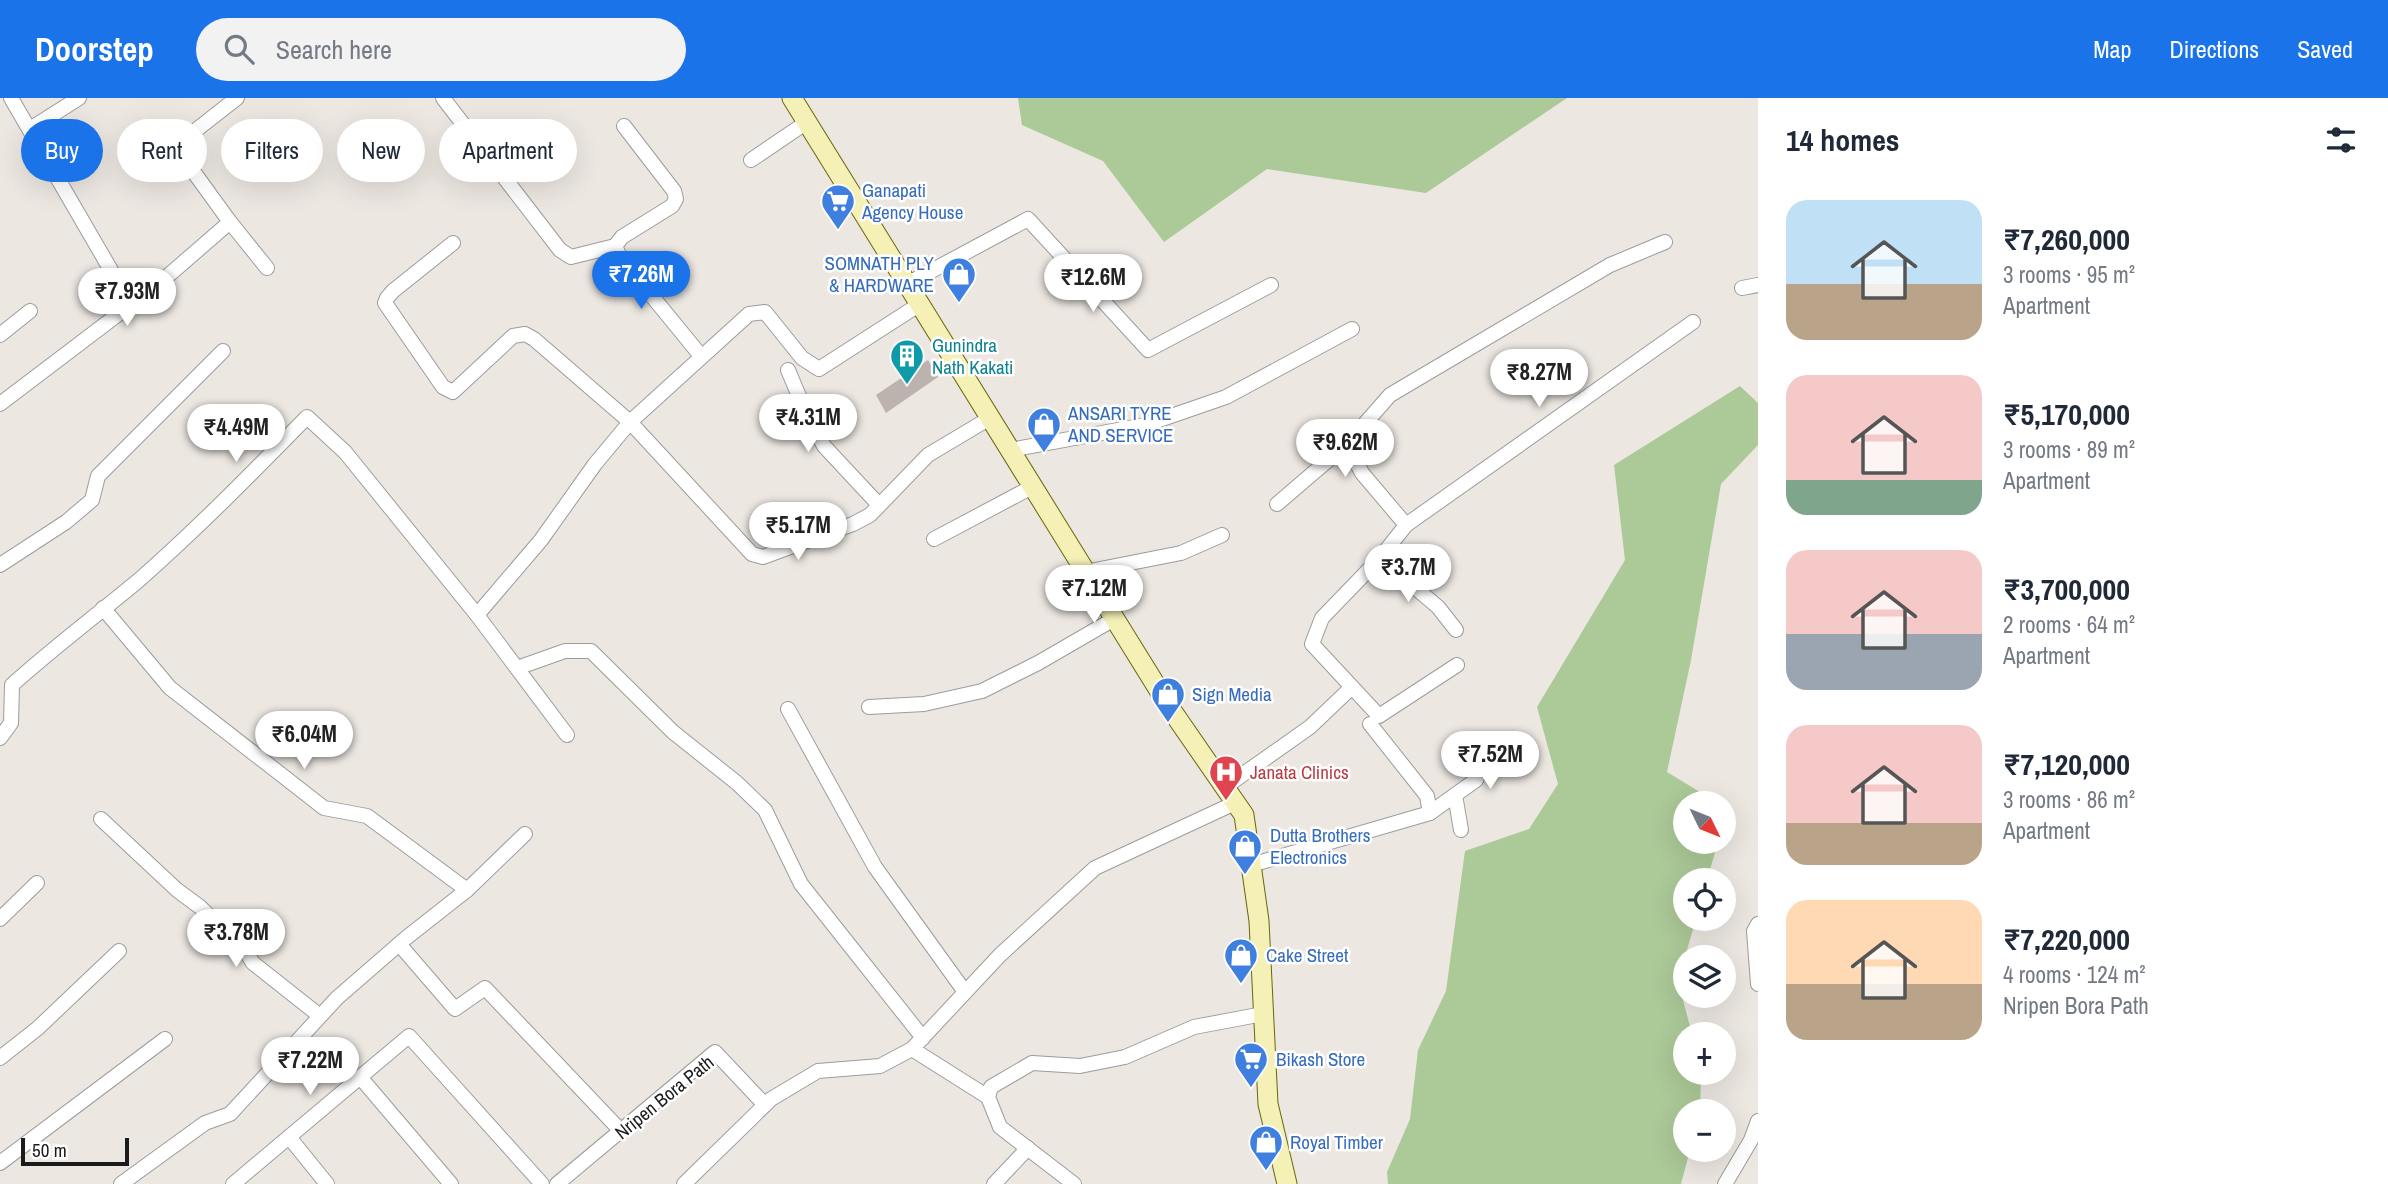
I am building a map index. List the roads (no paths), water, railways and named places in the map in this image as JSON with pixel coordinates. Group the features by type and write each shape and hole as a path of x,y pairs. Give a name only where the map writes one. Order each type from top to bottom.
{"main road":[{"path":"792,98 1170,708 1244,815 1259,921 1268,1104 1287,1184"}],"street":[{"path":"11,98 24,119"},
{"path":"46,119 79,98"},
{"path":"237,98 182,141 177,149 267,268"},
{"path":"443,98 560,250 570,257 615,246 622,237 672,206 676,199 674,191 624,126"},
{"path":"751,160 807,122"},
{"path":"60,182 130,303"},
{"path":"907,284 1028,219 1148,350 1271,285"},
{"path":"0,404 162,281 230,222"},
{"path":"1277,505 1346,444 1390,396 1610,265 1665,242"},
{"path":"453,243 393,291 386,303 443,387 453,392 513,336 525,334 630,422 752,554 763,557 853,524 870,514 928,455 990,418"},
{"path":"615,246 620,257 701,356"},
{"path":"1742,288 1758,285"},
{"path":"477,615 541,540 595,464 630,422 749,313 765,313 802,358 819,369 920,304"},
{"path":"0,335 30,311"},
{"path":"1457,665 1379,716 1312,644 1322,618 1380,558 1406,525 1693,322"},
{"path":"1010,450 1145,425 1226,397 1352,329"},
{"path":"0,565 66,522 92,500 98,476 223,351"},
{"path":"788,370 824,446 879,505"},
{"path":"0,738 11,723 12,685 210,516 307,417 345,452 477,615 567,735"},
{"path":"1346,444 1362,473 1406,525"},
{"path":"934,539 1032,487"},
{"path":"1085,572 1181,552 1222,535"},
{"path":"1380,558 1438,607 1456,630"},
{"path":"103,608 170,688 324,808 366,816 467,890"},
{"path":"869,707 924,704 982,691 1038,663 1114,619"},
{"path":"517,668 565,651 591,650 673,732 737,783 765,810 801,884 923,1038"},
{"path":"684,1184 765,1105 818,1071 880,1066 912,1049 1000,955 1095,868 1230,795 1310,727 1352,687"},
{"path":"788,709 875,867 965,992"},
{"path":"1370,724 1427,796 1430,813"},
{"path":"1251,865 1430,813 1476,780 1487,756"},
{"path":"1455,795 1461,830"},
{"path":"101,819 177,890 209,915 245,950 253,963 320,1016"},
{"path":"121,1184 205,1123 230,1114 320,1016 399,944 467,890 525,834"},
{"path":"0,919 37,883"},
{"path":"1758,924 1754,931 1758,984"},
{"path":"399,944 455,1009 485,988 621,1131"},
{"path":"0,1058 38,1028 119,951"},
{"path":"988,1097 991,1087 1032,1062 1080,1066 1125,1057 1194,1027 1264,1014"},
{"path":"233,1184 409,1036 542,1184"},
{"path":"0,1163 165,1039"},
{"path":"912,1049 988,1097 1000,1127 1074,1184"},
{"name":"Nripen Bora Path","path":"557,1184 715,1052 765,1105"},
{"path":"360,1077 451,1184"},
{"path":"1725,1184 1751,1140 1758,1121"},
{"path":"289,1137 327,1184"},
{"path":"994,1184 1028,1148"}],"place":[{"name":"Ganapati Agency House","path":"838,231"},
{"name":"SOMNATH PLY & HARDWARE","path":"959,304"},
{"name":"Gunindra Nath Kakati","path":"907,386"},
{"name":"ANSARI TYRE AND SERVICE","path":"1044,454"},
{"name":"Sign Media","path":"1168,724"},
{"name":"Janata Clinics","path":"1226,802"},
{"name":"Dutta Brothers Electronics","path":"1245,876"},
{"name":"Cake Street","path":"1241,985"},
{"name":"Bikash Store","path":"1251,1089"},
{"name":"Royal Timber","path":"1266,1172"}]}
